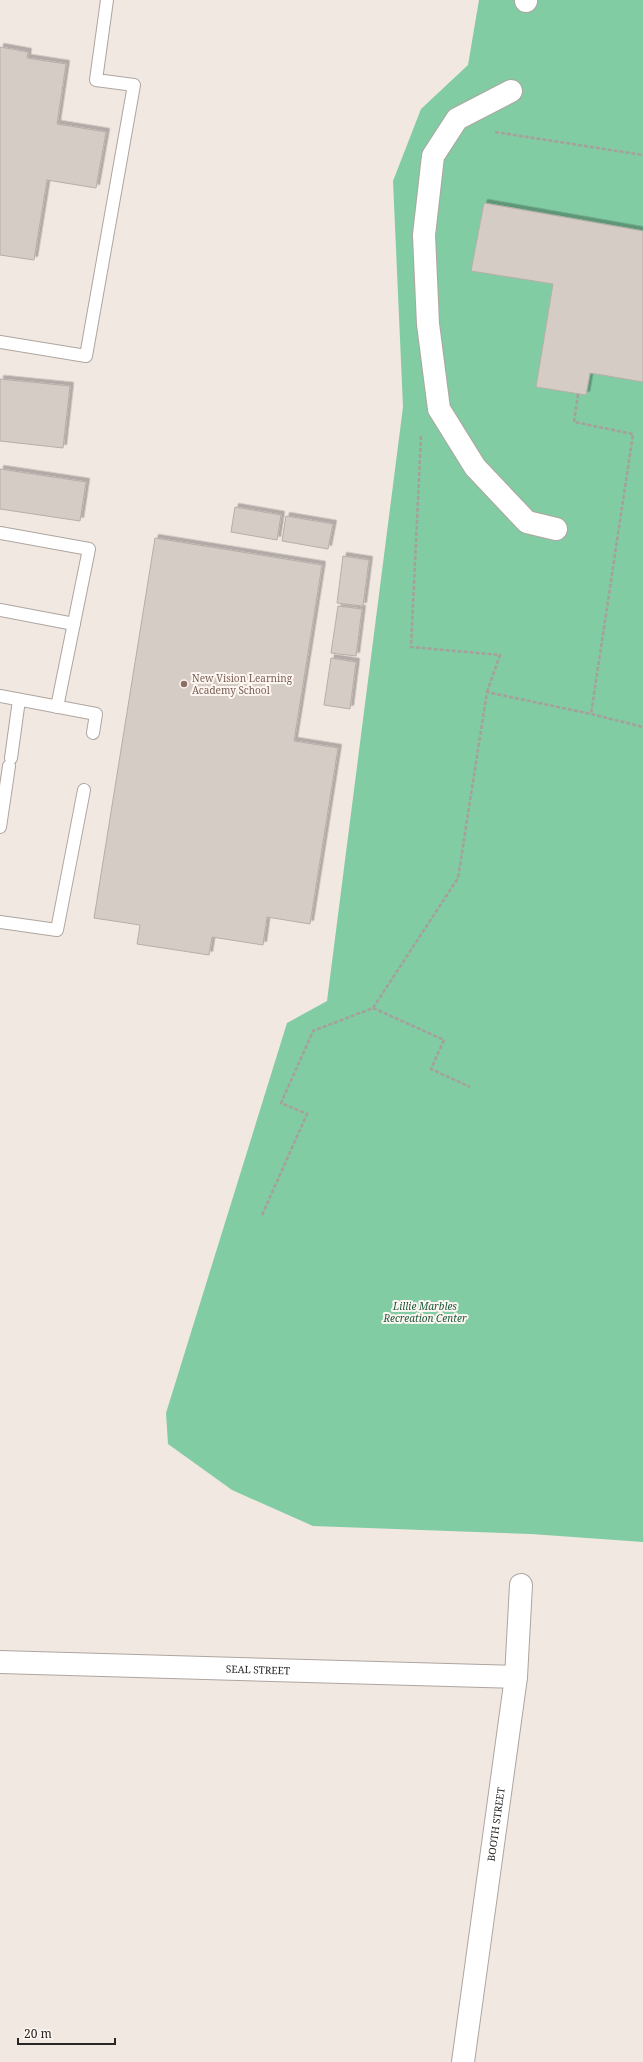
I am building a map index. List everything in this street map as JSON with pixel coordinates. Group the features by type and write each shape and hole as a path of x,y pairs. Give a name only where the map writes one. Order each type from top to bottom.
{"street":[{"path":"511,91 457,119 433,156 424,235 428,324 439,409 475,467 526,522 556,529"},
{"name":"BOOTH STREET","path":"463,2062 516,1677 521,1585"},
{"name":"SEAL STREET","path":"0,1662 516,1677"}],"lane":[{"path":"0,342 86,356 134,85 96,80 107,0"},
{"path":"0,533 89,550 57,707"},
{"path":"0,610 74,624"},
{"path":"0,696 96,714 93,733"},
{"path":"0,827 19,700"},
{"path":"0,922 57,930 84,790"}],"path":[{"path":"491,131 643,155"},
{"path":"578,394 574,422 633,434 591,714"},
{"path":"262,1215 306,1114 281,1103 313,1031 373,1008 458,878 487,692 500,655"},
{"path":"487,692 591,714 643,727"},
{"path":"373,1008 444,1040 431,1069 470,1086"}],"green space":[{"name":"Lillie Marbles Recreation Center","path":"479,0 643,0 643,1542 531,1534 313,1526 232,1490 168,1444 166,1413 287,1023 327,1001 403,407 393,181 421,109 468,65"}],"building":[{"path":"0,47 28,52 27,58 66,64 57,124 106,132 96,188 47,180 34,260 0,255"},
{"path":"484,203 643,231 643,382 590,373 586,395 536,387 553,284 471,271"},
{"path":"0,379 70,386 63,448 0,441"},
{"path":"0,469 86,482 80,521 0,509"},
{"path":"235,507 281,515 277,540 231,532"},
{"path":"286,516 333,524 328,549 282,541"},
{"path":"155,538 322,565 294,741 338,748 310,924 267,917 263,945 212,937 209,955 137,944 140,925 94,918"},
{"path":"343,556 369,560 363,606 337,603"},
{"path":"338,606 362,609 356,656 331,653"},
{"path":"331,658 356,662 350,709 324,705"}],"place":[{"name":"New Vision Learning Academy School","path":"184,684"}]}
